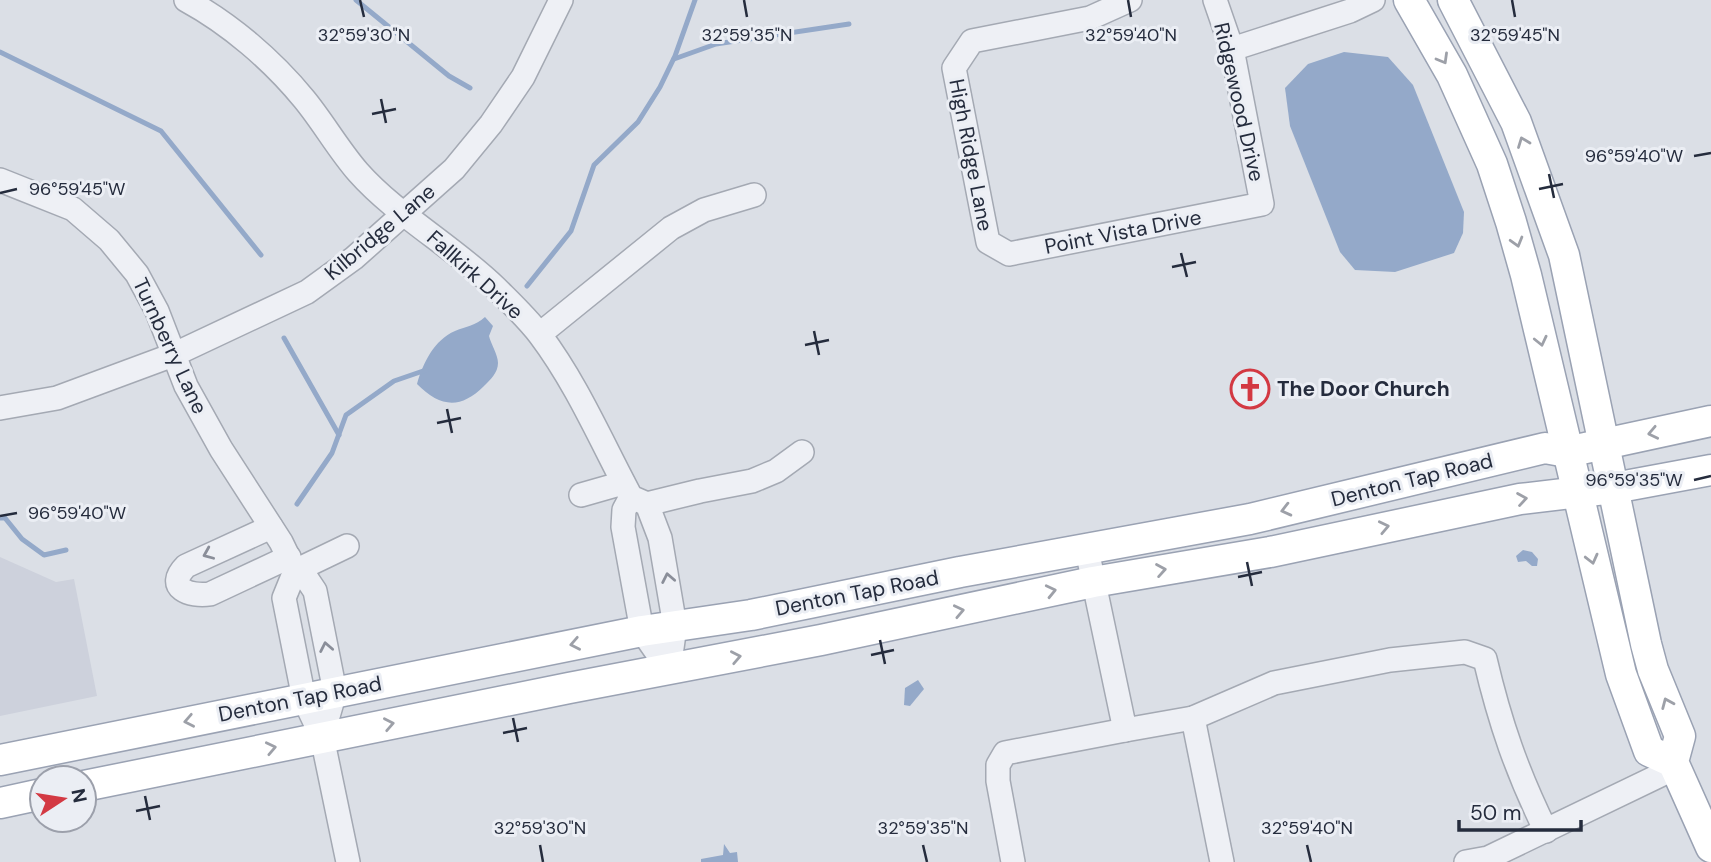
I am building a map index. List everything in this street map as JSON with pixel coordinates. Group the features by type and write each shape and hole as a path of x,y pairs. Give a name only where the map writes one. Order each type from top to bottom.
{"main road":[{"path":"1409,0 1452,75 1492,164 1526,275 1576,493 1626,687 1649,751 1674,765"},
{"path":"1453,0 1516,122 1564,255 1646,645 1653,670 1680,736 1674,765 1711,847"},
{"name":"Denton Tap Road","path":"0,760 642,631 751,615 960,572 1250,519 1545,447 1567,452 1711,421"},
{"name":"Denton Tap Road","path":"98,783 835,637 1093,582 1270,552 1520,499 1615,488 1711,470"},
{"path":"0,803 28,797"}],"street":[{"name":"Fallkirk Drive","path":"186,0 203,9 273,65 305,100 359,174 404,213 457,253 497,289 540,334 660,538 675,626 669,670"},
{"name":"Kilbridge Lane","path":"0,408 57,398 173,355 306,292 354,258 454,169 491,124 523,77 561,0"},
{"name":"High Ridge Lane","path":"988,242 954,68 972,41 1090,18 1130,0"},
{"name":"Ridgewood Drive","path":"1215,0 1232,49 1262,204"},
{"path":"1232,49 1350,11 1373,0"},
{"name":"Turnberry Lane","path":"0,180 73,209 109,240 137,274 158,311 186,386 221,449 292,564 305,576 314,591 335,692 322,737"},
{"path":"540,334 671,228 704,210 754,195"},
{"name":"Point Vista Drive","path":"988,242 1009,254 1262,204"},
{"path":"581,495 700,491 752,481 776,471 802,452"},
{"path":"634,495 624,510 623,527 642,631 669,670"},
{"path":"271,527 186,566 179,573 180,588 187,594 210,594 347,546"},
{"path":"1087,550 1125,730"},
{"path":"292,564 284,598 304,699 322,737 348,862"},
{"path":"1013,862 998,781 998,765 1005,753 1193,718 1274,683 1390,660 1465,652 1485,659 1499,716 1521,779 1546,831"},
{"path":"1193,718 1222,862"},
{"path":"1466,862 1488,858 1546,831 1674,765"}],"shaded area":[{"path":"0,557 56,582 74,579 97,696 0,716"}],"water":[{"path":"1344,52 1388,57 1413,85 1464,212 1463,233 1454,253 1395,272 1355,270 1340,252 1290,126 1285,88 1308,64"},
{"path":"485,317 493,326 489,336 498,363 493,376 475,394 458,402 442,401 425,392 417,384 426,360 435,346 448,335"},
{"path":"1523,550 1532,552 1538,559 1537,566 1526,561 1518,562 1516,556"},
{"path":"918,680 924,689 910,706 904,705 905,688"},
{"path":"724,844 730,853 737,852 738,862 701,862 701,859 723,855"}],"waterway":[{"path":"356,0 449,76 470,88"},
{"path":"527,286 571,231 594,165 638,122 660,87 675,56 695,0"},
{"path":"674,59 716,44 849,24"},
{"path":"0,52 161,131 261,255"},
{"path":"284,338 339,435"},
{"path":"297,504 332,453 346,415 394,381 426,370"},
{"path":"0,518 5,518 22,539 44,555 66,550"}],"place":[{"name":"The Door Church","path":"1250,389"}]}
